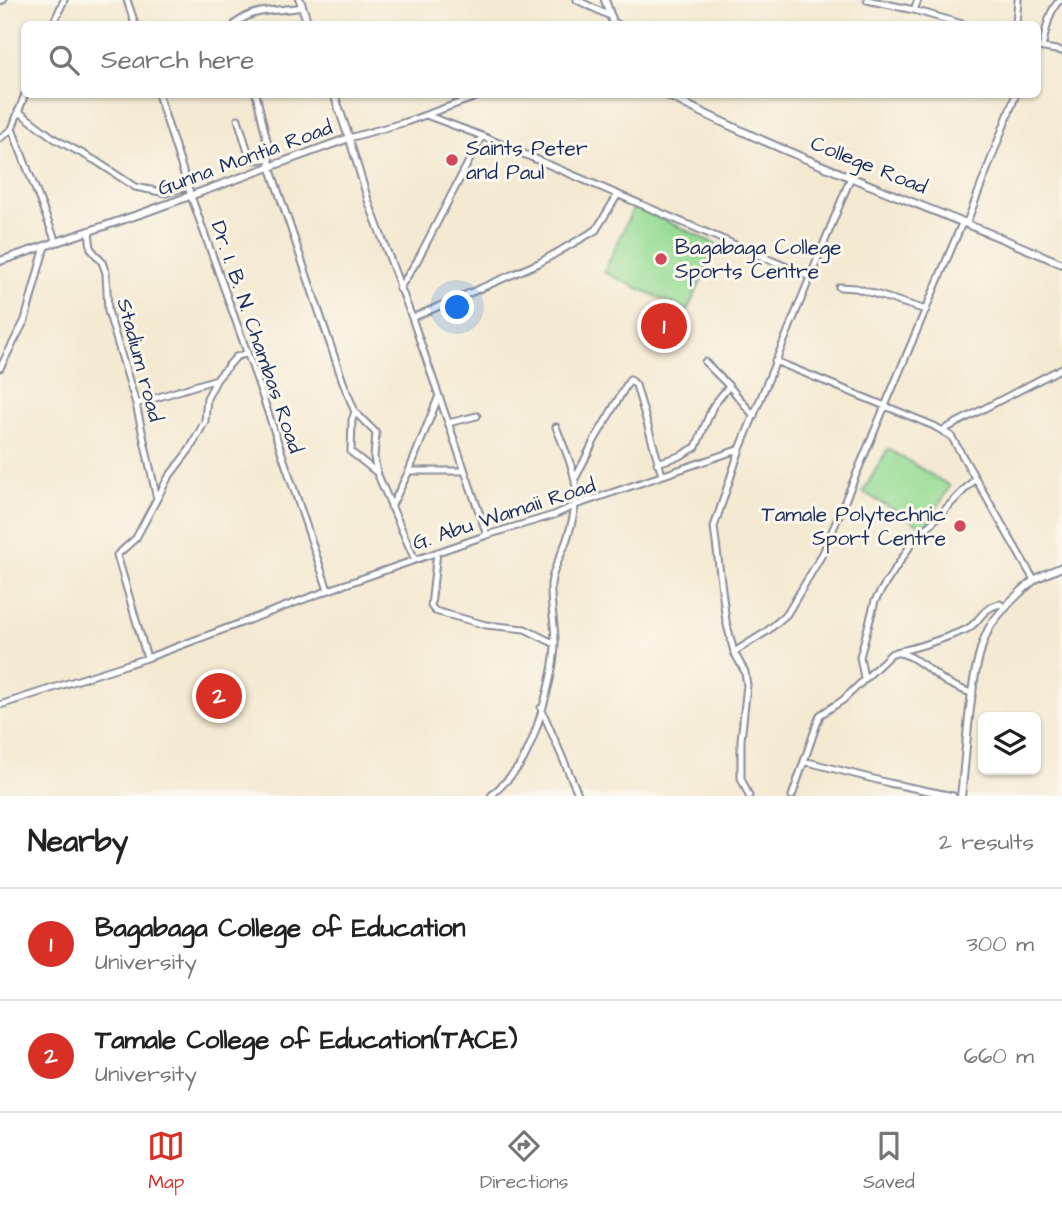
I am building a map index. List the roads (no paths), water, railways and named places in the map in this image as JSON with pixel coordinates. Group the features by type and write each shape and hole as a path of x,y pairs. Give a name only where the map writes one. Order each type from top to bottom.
{"street":[{"path":"54,21 64,0"},
{"path":"127,0 134,21"},
{"path":"577,0 611,21"},
{"path":"605,0 613,21"},
{"path":"867,0 952,21"},
{"path":"914,10 918,0"},
{"path":"1016,21 1018,0"},
{"path":"1041,44 1049,18 1060,0"},
{"path":"239,21 260,10 286,10 301,3 307,21"},
{"path":"1041,47 1062,51"},
{"path":"0,138 12,129 23,98"},
{"name":"Dr. I. B. N. Chambas Road","path":"159,98 187,187 328,590"},
{"path":"257,98 270,167 317,308 355,412 376,433 374,457 377,473 415,560"},
{"path":"335,98 369,203 487,535"},
{"name":"Gunna Montia Road","path":"0,261 191,196 349,138 473,98"},
{"name":"College Road","path":"673,98 742,131 1062,264"},
{"path":"734,652 766,632 787,614 824,553 965,222 1014,98"},
{"path":"18,111 55,139 96,161 135,187 166,193 187,187"},
{"path":"426,115 482,136 810,277"},
{"path":"238,119 248,152 256,160 269,158"},
{"path":"12,129 56,242"},
{"path":"399,289 417,261 482,136"},
{"path":"750,796 741,778 741,740 747,685 726,621 714,527 740,449 851,177"},
{"path":"412,318 529,268 588,236 602,225 617,195"},
{"name":"Stadium road","path":"89,231 91,249 102,262 106,273 108,312 136,404 157,500"},
{"path":"0,368 25,320 45,246"},
{"path":"839,287 856,288 926,310"},
{"path":"146,658 117,556 136,538 168,478 190,449 205,421 207,398 217,379 236,357 247,353"},
{"path":"775,361 943,430 959,448 974,480 1034,580"},
{"path":"705,362 754,416"},
{"path":"943,430 1062,368"},
{"path":"136,404 217,379"},
{"path":"576,477 630,379 636,385 662,475"},
{"path":"657,463 680,456 696,447 713,406 729,386"},
{"path":"391,507 409,471 438,398"},
{"path":"355,412 352,420 351,452 377,473"},
{"path":"448,423 477,416"},
{"path":"491,796 523,760 549,683 555,644 551,585 576,505 576,477 556,428"},
{"name":"G. Abu Wamaii Road","path":"0,705 146,658 328,590 487,535 554,515 740,449"},
{"path":"409,471 463,471"},
{"path":"863,678 860,657 875,601 912,543 974,480"},
{"path":"437,552 432,609 486,625 525,629 555,644"},
{"path":"961,796 972,694 984,640 991,625 1034,580 1062,567"},
{"path":"792,796 820,715 843,700 892,653 967,629 991,606 1000,604 1006,608"},
{"path":"896,652 912,657 948,683 972,694"},
{"path":"541,708 579,796"},
{"path":"804,761 953,796"}],"place":[{"name":"Saints Peter and Paul","path":"452,160"},
{"name":"Bagabaga College Sports Centre","path":"661,259"},
{"name":"Bagabaga College of Education","path":"664,326"},
{"name":"Tamale Polytechnic Sport Centre","path":"960,526"},
{"name":"Tamale College of Education(TACE)","path":"219,696"}]}
